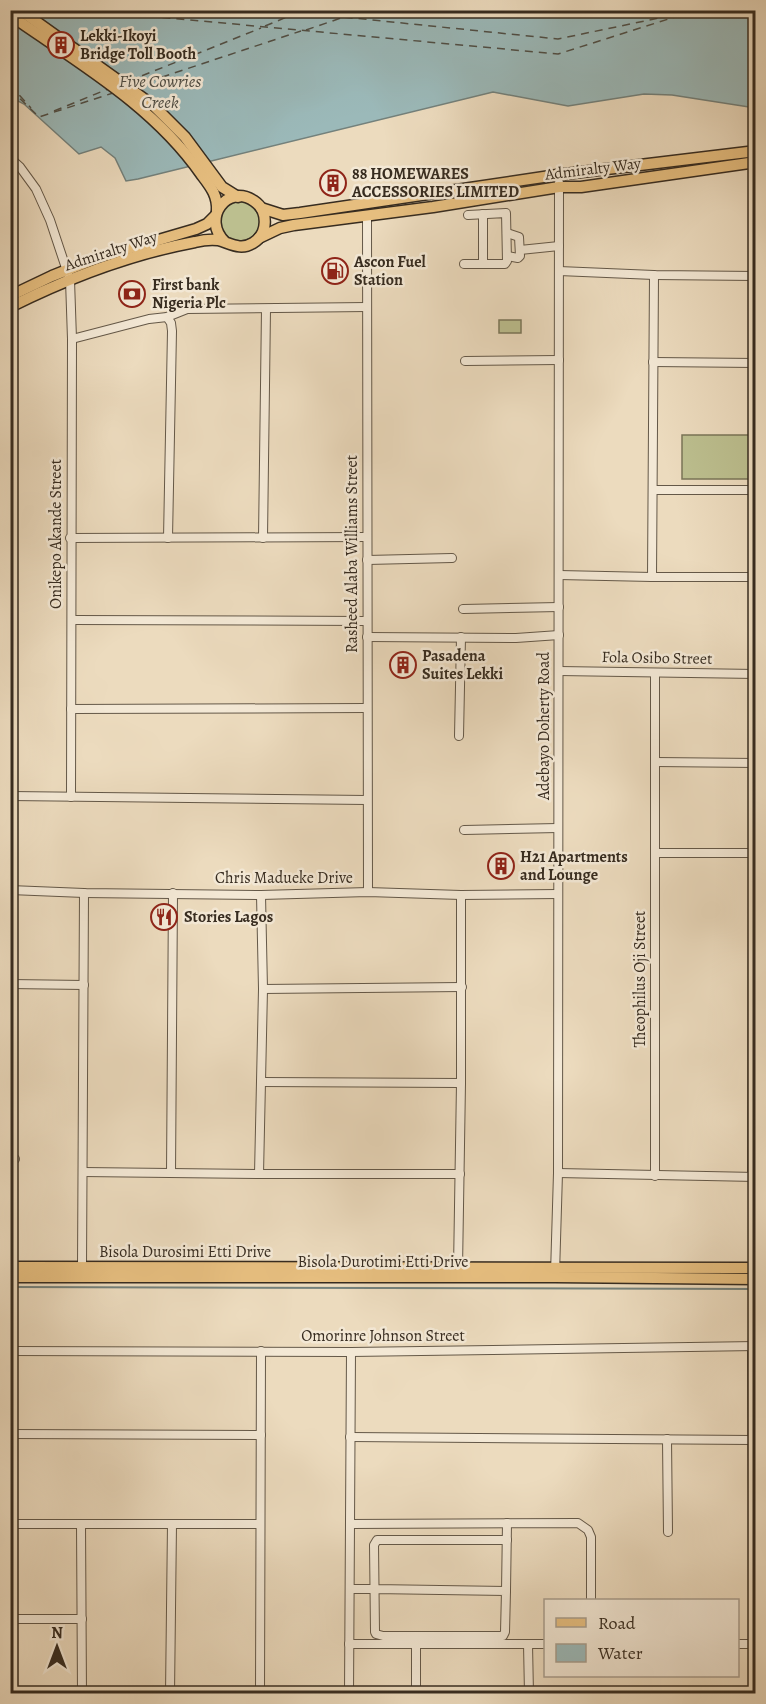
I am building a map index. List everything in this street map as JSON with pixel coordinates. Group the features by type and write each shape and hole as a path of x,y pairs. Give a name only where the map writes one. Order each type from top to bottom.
{"main road":[{"path":"10,15 148,114 178,143 214,185 251,199 261,208 265,223 259,238 253,243 239,247 225,242 216,231 214,185 185,137 154,106 20,10"},
{"name":"Admiralty Way","path":"261,208 283,215 557,175 756,151"},
{"name":"Admiralty Way","path":"259,238 285,226 756,162"},
{"path":"216,214 226,201 238,196"},
{"name":"Admiralty Way","path":"10,307 98,258 196,229 207,224 216,214"},
{"name":"Admiralty Way","path":"10,296 52,276 100,268 186,243 211,239 225,242"},
{"name":"Bisola Durosimi Etti Drive","path":"10,1267 458,1268 555,1272 756,1268"},
{"name":"Bisola Durotimi Etti Drive","path":"10,1277 555,1272 756,1279"}],"street":[{"name":"Onikepo Akande Street","path":"10,158 20,167 36,189 50,220 68,275 72,339 70,796"},
{"name":"Adebayo Doherty Road","path":"555,1272 558,1173 560,187 557,175"},
{"path":"464,264 506,264 507,256 506,213 468,215"},
{"path":"483,214 483,264"},
{"name":"Rasheed Alaba Williams Street","path":"367,216 368,892"},
{"path":"507,233 519,237 520,250 519,258 507,256"},
{"path":"520,250 559,246"},
{"path":"559,271 756,276"},
{"path":"651,577 654,275"},
{"path":"72,339 148,319 166,317 187,309 367,307"},
{"path":"263,538 266,309"},
{"path":"166,317 171,323 172,331 168,538"},
{"path":"465,361 559,360"},
{"path":"653,362 756,363"},
{"path":"653,490 756,490"},
{"path":"70,538 366,537"},
{"path":"367,560 452,558"},
{"path":"559,574 756,577"},
{"path":"463,609 559,607"},
{"path":"72,620 367,621"},
{"path":"367,637 516,638 559,635"},
{"path":"459,736 461,637"},
{"name":"Fola Osibo Street","path":"559,671 756,674"},
{"name":"Theophilus Oji Street","path":"655,674 655,1176"},
{"path":"71,709 367,708"},
{"path":"656,762 756,763"},
{"path":"10,796 367,800"},
{"path":"464,830 558,828"},
{"path":"558,1173 754,1177 754,853 655,853"},
{"name":"Chris Madueke Drive","path":"10,890 261,895 368,892 461,896 558,894"},
{"path":"82,1266 84,893"},
{"path":"171,1173 173,893"},
{"path":"259,1174 263,989 261,895"},
{"path":"458,1268 461,896"},
{"path":"10,984 84,985"},
{"path":"263,989 462,987"},
{"path":"261,1082 461,1083"},
{"path":"83,1172 460,1174"},
{"path":"739,1644 755,1644 754,1346"},
{"name":"Omorinre Johnson Street","path":"10,1351 351,1352 754,1346"},
{"path":"260,1694 261,1351"},
{"path":"349,1694 351,1352"},
{"path":"10,1434 261,1435"},
{"path":"350,1437 753,1440"},
{"path":"667,1439 668,1532"},
{"path":"507,1523 507,1540 505,1632 503,1636 383,1636 375,1632 374,1545 377,1540 507,1540"},
{"path":"350,1524 578,1523 588,1530 591,1537 591,1599"},
{"path":"10,1524 260,1524"},
{"path":"81,1524 82,1694"},
{"path":"171,1694 172,1524"},
{"path":"350,1589 506,1591"},
{"path":"10,1619 82,1620"},
{"path":"349,1644 544,1644"},
{"path":"416,1644 416,1694"},
{"path":"528,1644 529,1694"}],"green space":[{"path":"240,201 248,202 254,207 259,213 259,229 254,235 248,240 240,241 232,240 226,235 221,229 220,221 221,213 226,207 232,202"},
{"path":"499,320 521,320 521,333 499,333"},
{"path":"682,435 755,435 755,479 682,479"}],"water":[{"name":"Five Cowries Creek","path":"10,11 755,11 755,105 749,107 672,95 644,94 568,106 493,92 126,181 115,158 101,147 79,154 11,95"}],"waterway":[{"path":"749,107 756,113"},
{"path":"10,1287 756,1289"}],"ferry route":[{"path":"136,10 147,16 558,54 697,10"},
{"path":"275,10 558,39 693,11"},
{"path":"265,26 304,10"},
{"path":"346,17 365,10"},
{"path":"529,10 558,13 572,10"},
{"path":"545,10 556,10"},
{"path":"306,30 341,18"},
{"path":"129,81 261,28"},
{"path":"135,86 301,31"},
{"path":"10,85 31,108"},
{"path":"10,89 39,117 113,93"},
{"path":"54,111 108,89"}],"place":[{"name":"Lekki-Ikoyi Bridge Toll Booth","path":"61,45"},
{"name":"88 HOMEWARES ACCESSORIES LIMITED","path":"333,183"},
{"name":"Ascon Fuel Station","path":"335,271"},
{"name":"First bank Nigeria Plc","path":"132,294"},
{"name":"Pasadena Suites Lekki","path":"403,665"},
{"name":"H21 Apartments and Lounge","path":"501,866"},
{"name":"Stories Lagos","path":"164,917"}]}
